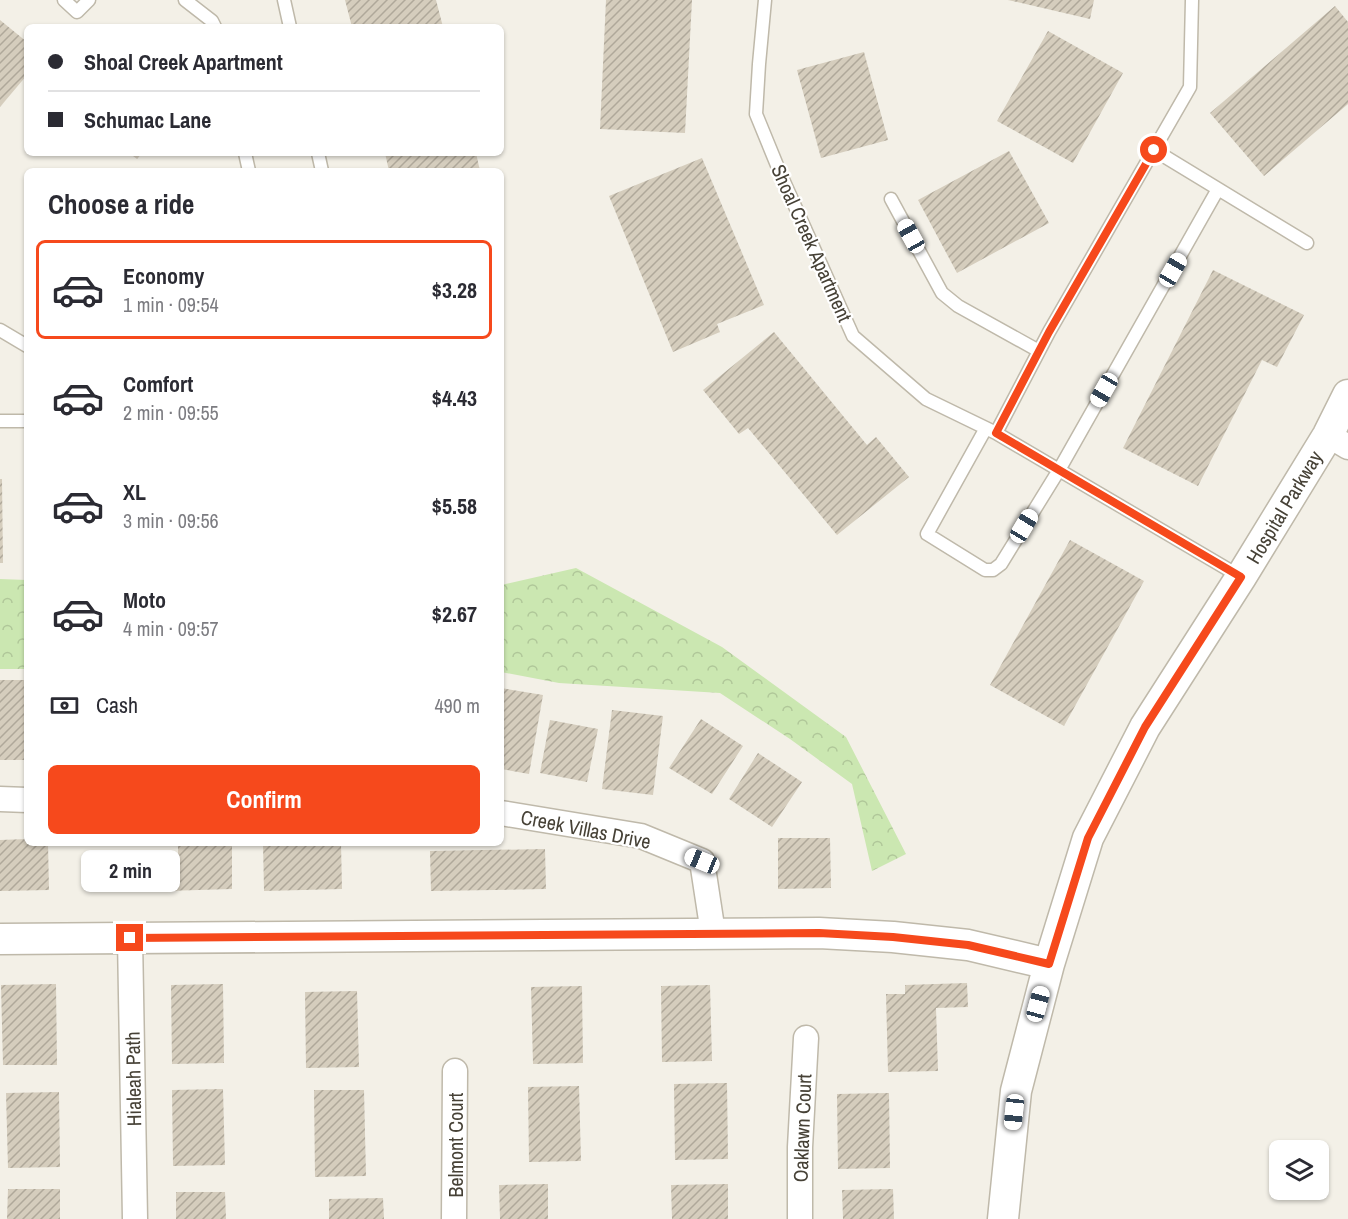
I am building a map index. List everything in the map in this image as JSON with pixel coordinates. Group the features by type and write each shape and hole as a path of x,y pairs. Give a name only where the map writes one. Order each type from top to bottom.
{"street":[{"name":"Hospital Parkway","path":"1003,1219 1016,1091 1049,964 1088,838 1145,727 1241,577 1338,441 1348,395"},
{"path":"0,800 24,800"},
{"name":"Creek Villas Drive","path":"504,813 641,836 702,861 713,933"},
{"path":"0,939 819,933 893,937 968,945 1049,964"},
{"name":"Hialeah Path","path":"130,938 135,1219"},
{"name":"Oaklawn Court","path":"800,1219 800,1147 806,1038"},
{"name":"Belmont Court","path":"454,1219 455,1071"}],"lane":[{"path":"64,0 77,12 89,0"},
{"path":"185,0 214,24"},
{"path":"284,0 289,24"},
{"name":"Shoal Creek Apartment","path":"765,0 756,114 781,176 853,336 926,399 991,431 1241,577"},
{"path":"1192,0 1190,87 1039,351 927,534 985,570 993,570 1001,564 1059,470 1218,189"},
{"path":"1154,150 1307,243"},
{"path":"891,199 942,293 958,306 1039,351"},
{"path":"0,330 24,344"},
{"path":"0,421 24,421"}],"green space":[{"path":"576,568 722,647 846,737 906,854 872,871 852,784 790,739 720,693 559,683 504,673 504,584"},
{"path":"0,579 24,580 24,669 0,669"}],"building":[{"path":"345,0 436,0 442,24 351,24"},
{"path":"606,0 692,0 685,133 600,129"},
{"path":"1008,0 1094,0 1090,19"},
{"path":"1335,6 1348,22 1348,104 1264,176 1210,113"},
{"path":"0,20 24,40 24,79 0,107"},
{"path":"1048,31 1123,73 1073,163 997,121"},
{"path":"864,52 888,140 821,158 797,70"},
{"path":"1009,151 1049,223 957,273 918,200"},
{"path":"386,156 477,156 479,168 388,168"},
{"path":"702,158 764,305 717,324 720,332 673,352 609,196"},
{"path":"1213,270 1304,315 1277,367 1262,360 1198,486 1123,448"},
{"path":"774,332 867,445 876,437 909,477 837,535 748,428 739,434 703,390"},
{"path":"0,479 2,479 3,563 0,563"},
{"path":"1070,540 1144,581 1064,726 990,685"},
{"path":"0,680 24,680 24,760 0,760"},
{"path":"504,688 543,695 529,774 504,770"},
{"path":"612,710 663,716 653,795 602,789"},
{"path":"701,719 743,746 712,794 669,768"},
{"path":"550,720 598,729 587,782 540,773"},
{"path":"758,753 802,782 772,827 729,799"},
{"path":"778,838 830,838 831,888 778,889"},
{"path":"24,839 24,846 48,846 49,890 0,891 0,840"},
{"path":"178,846 232,846 232,889 166,891 166,860 178,860"},
{"path":"263,846 341,846 342,889 264,891"},
{"path":"545,849 546,889 431,891 430,851"},
{"path":"967,983 968,1007 936,1008 938,1071 888,1072 886,994 905,994 905,985"},
{"path":"56,984 57,1065 3,1065 1,985"},
{"path":"223,984 224,1063 172,1064 171,985"},
{"path":"710,985 712,1061 662,1062 661,986"},
{"path":"582,986 583,1063 533,1064 531,987"},
{"path":"357,991 359,1067 306,1068 305,992"},
{"path":"727,1083 728,1159 675,1160 674,1084"},
{"path":"579,1086 581,1161 529,1162 528,1087"},
{"path":"223,1089 225,1165 173,1166 172,1090"},
{"path":"314,1090 364,1090 366,1176 315,1177"},
{"path":"59,1092 60,1167 8,1168 6,1093"},
{"path":"889,1093 890,1168 838,1169 837,1094"},
{"path":"548,1184 548,1219 500,1219 499,1185"},
{"path":"728,1184 728,1219 672,1219 671,1185"},
{"path":"8,1189 60,1189 60,1219 7,1219"},
{"path":"893,1189 894,1219 843,1219 842,1190"},
{"path":"176,1192 225,1192 226,1219 176,1219"},
{"path":"383,1198 384,1219 329,1219 329,1199"}],"route":[{"path":"130,938 819,933 893,937 968,945 1049,964 1088,838 1145,727 1241,577 996,433 1049,332 1154,150"}]}
